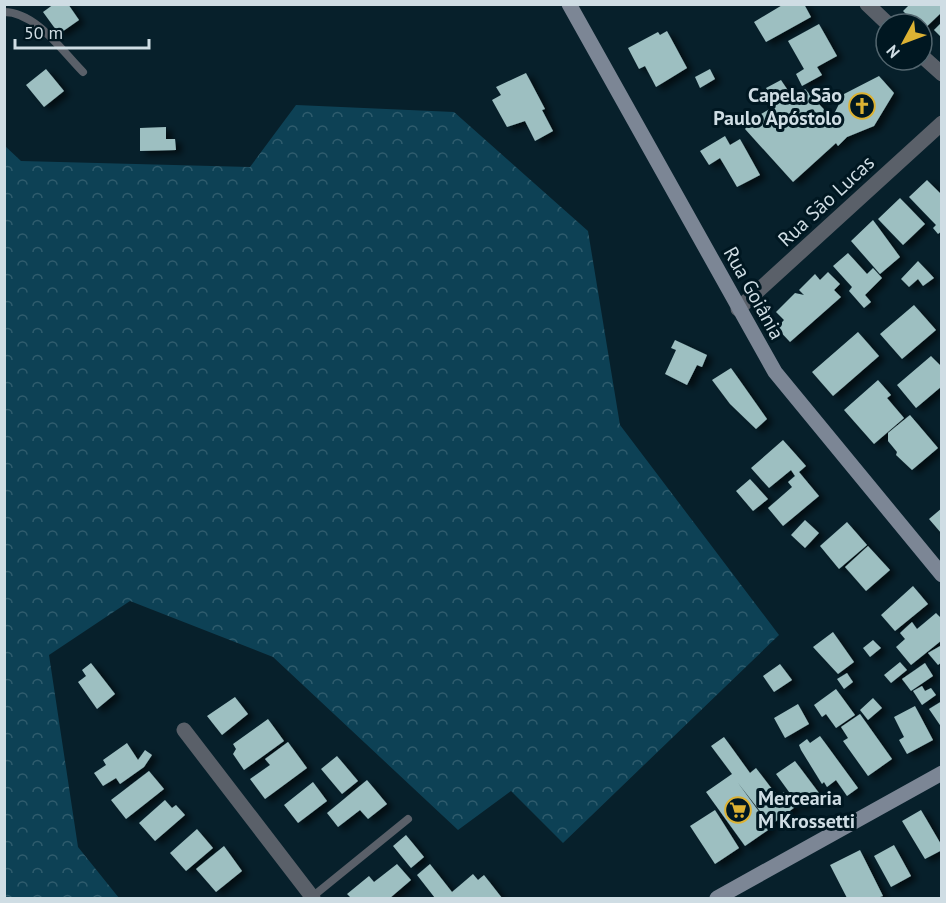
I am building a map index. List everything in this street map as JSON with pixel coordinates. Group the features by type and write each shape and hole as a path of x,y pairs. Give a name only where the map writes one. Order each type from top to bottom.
{"street":[{"name":"Rua Goiânia","path":"569,4 766,357 792,395 942,575"},
{"name":"Rua São Lucas","path":"738,309 942,123"},
{"path":"184,730 313,898"},
{"path":"717,898 942,772"}],"lane":[{"path":"4,12 16,12 24,16 83,72"},
{"path":"313,898 408,819"}],"green space":[{"path":"296,105 454,112 588,231 620,425 779,635 563,843 511,791 458,830 273,657 130,601 49,655 78,847 119,898 5,898 5,146 21,161 250,167"}],"building":[{"path":"54,4 68,4 79,20 59,34 43,12"},
{"path":"784,4 804,4 811,17 766,42 754,22"},
{"path":"910,4 942,4 942,12 934,20 934,12 903,11"},
{"path":"942,22 942,38 934,30"},
{"path":"819,24 837,56 817,67 822,75 802,86 796,74 804,69 788,41"},
{"path":"667,31 687,68 656,87 645,66 639,69 628,48 658,32 660,35"},
{"path":"46,69 64,91 44,107 26,85"},
{"path":"710,69 715,79 700,88 695,77"},
{"path":"526,73 545,109 542,110 553,131 535,141 525,121 507,127 492,100 501,95 496,87"},
{"path":"879,76 894,93 874,126 847,137 838,146 836,143 793,182 745,129 753,119 776,105 766,88 781,80 795,101 805,89 832,118 844,94"},
{"path":"166,127 166,139 175,139 176,150 140,151 140,128"},
{"path":"725,136 730,145 740,139 760,175 737,187 720,158 709,165 700,151"},
{"path":"927,180 942,195 942,231 938,234 933,228 936,225 909,197"},
{"path":"900,198 925,224 903,245 878,219"},
{"path":"873,220 900,257 880,274 851,241"},
{"path":"848,253 867,274 873,268 882,278 865,295 871,302 864,308 849,291 852,287 833,266"},
{"path":"918,261 934,278 923,286 918,279 909,287 901,279"},
{"path":"828,272 840,284 834,290 841,297 790,342 777,328 784,320 776,312 795,293 804,295 799,290 815,274 820,280"},
{"path":"914,305 936,330 902,359 880,334"},
{"path":"858,332 879,356 833,396 812,372"},
{"path":"675,340 707,355 702,367 697,365 687,385 665,374 676,350 671,348"},
{"path":"931,356 942,367 942,386 916,408 897,385"},
{"path":"731,368 767,419 756,429 730,404 712,380"},
{"path":"878,380 891,395 887,398 904,418 874,444 844,410"},
{"path":"910,415 938,448 912,470 896,455 897,452 888,441 888,433"},
{"path":"783,440 806,466 799,472 819,496 783,526 768,508 792,487 788,482 795,476 791,470 769,488 751,468"},
{"path":"750,479 768,499 753,511 736,491"},
{"path":"942,508 942,534 929,519"},
{"path":"805,520 819,533 805,548 791,535"},
{"path":"847,522 867,545 839,569 820,546"},
{"path":"868,546 890,570 866,591 845,567"},
{"path":"913,586 928,604 895,631 881,615"},
{"path":"936,613 942,619 942,640 911,665 896,647 905,639 900,633 912,622 917,629"},
{"path":"833,632 854,662 838,674 813,647"},
{"path":"873,640 881,648 870,657 863,648"},
{"path":"942,645 942,662 938,665 928,653"},
{"path":"900,662 907,670 891,683 884,675"},
{"path":"91,663 115,694 97,709 78,682 86,676 82,670"},
{"path":"925,663 933,676 911,691 902,679"},
{"path":"780,664 792,680 774,692 763,676"},
{"path":"847,673 853,682 844,689 837,679"},
{"path":"922,686 925,691 931,688 936,695 922,705 913,691"},
{"path":"836,689 855,715 836,728 826,714 822,717 814,705"},
{"path":"235,697 248,714 222,735 207,716"},
{"path":"873,698 882,708 868,720 860,710"},
{"path":"942,701 942,728 929,709"},
{"path":"798,704 809,724 785,738 774,718"},
{"path":"915,706 933,740 907,754 899,740 904,737 894,717"},
{"path":"860,714 892,759 868,776 843,741 848,738 841,727"},
{"path":"268,719 284,741 244,770 233,754 236,749 233,744"},
{"path":"820,736 858,788 847,796 836,780 827,787 824,782 822,784 801,750 799,745 807,739 810,743"},
{"path":"724,737 750,773 756,768 779,796 784,792 795,807 771,825 738,783 771,828 745,846 706,792 732,774 711,746"},
{"path":"288,742 307,768 265,799 250,779 270,765 265,759"},
{"path":"127,743 138,760 145,750 152,755 144,767 120,784 116,778 103,786 94,773 106,765 103,760"},
{"path":"337,756 358,781 342,794 321,769"},
{"path":"795,761 819,793 800,807 776,774"},
{"path":"149,771 164,789 126,819 111,800"},
{"path":"367,780 387,804 368,819 360,810 338,827 327,813"},
{"path":"313,782 327,801 298,823 284,805"},
{"path":"165,800 172,808 176,805 185,815 155,841 139,823"},
{"path":"715,810 739,848 715,864 690,826"},
{"path":"921,810 942,846 942,850 925,859 902,821"},
{"path":"197,829 213,848 186,871 170,853"},
{"path":"406,835 424,857 411,868 393,846"},
{"path":"894,845 911,876 891,887 874,856"},
{"path":"224,846 242,871 216,892 196,869"},
{"path":"860,850 883,896 847,898 830,865"},
{"path":"397,864 411,880 390,898 351,898 347,894 369,876 374,882"},
{"path":"430,864 452,892 473,874 478,880 484,875 502,898 435,898 417,875"}],"place":[{"name":"Capela São Paulo Apóstolo","path":"862,106"},
{"name":"Mercearia M Krossetti","path":"738,810"}]}
